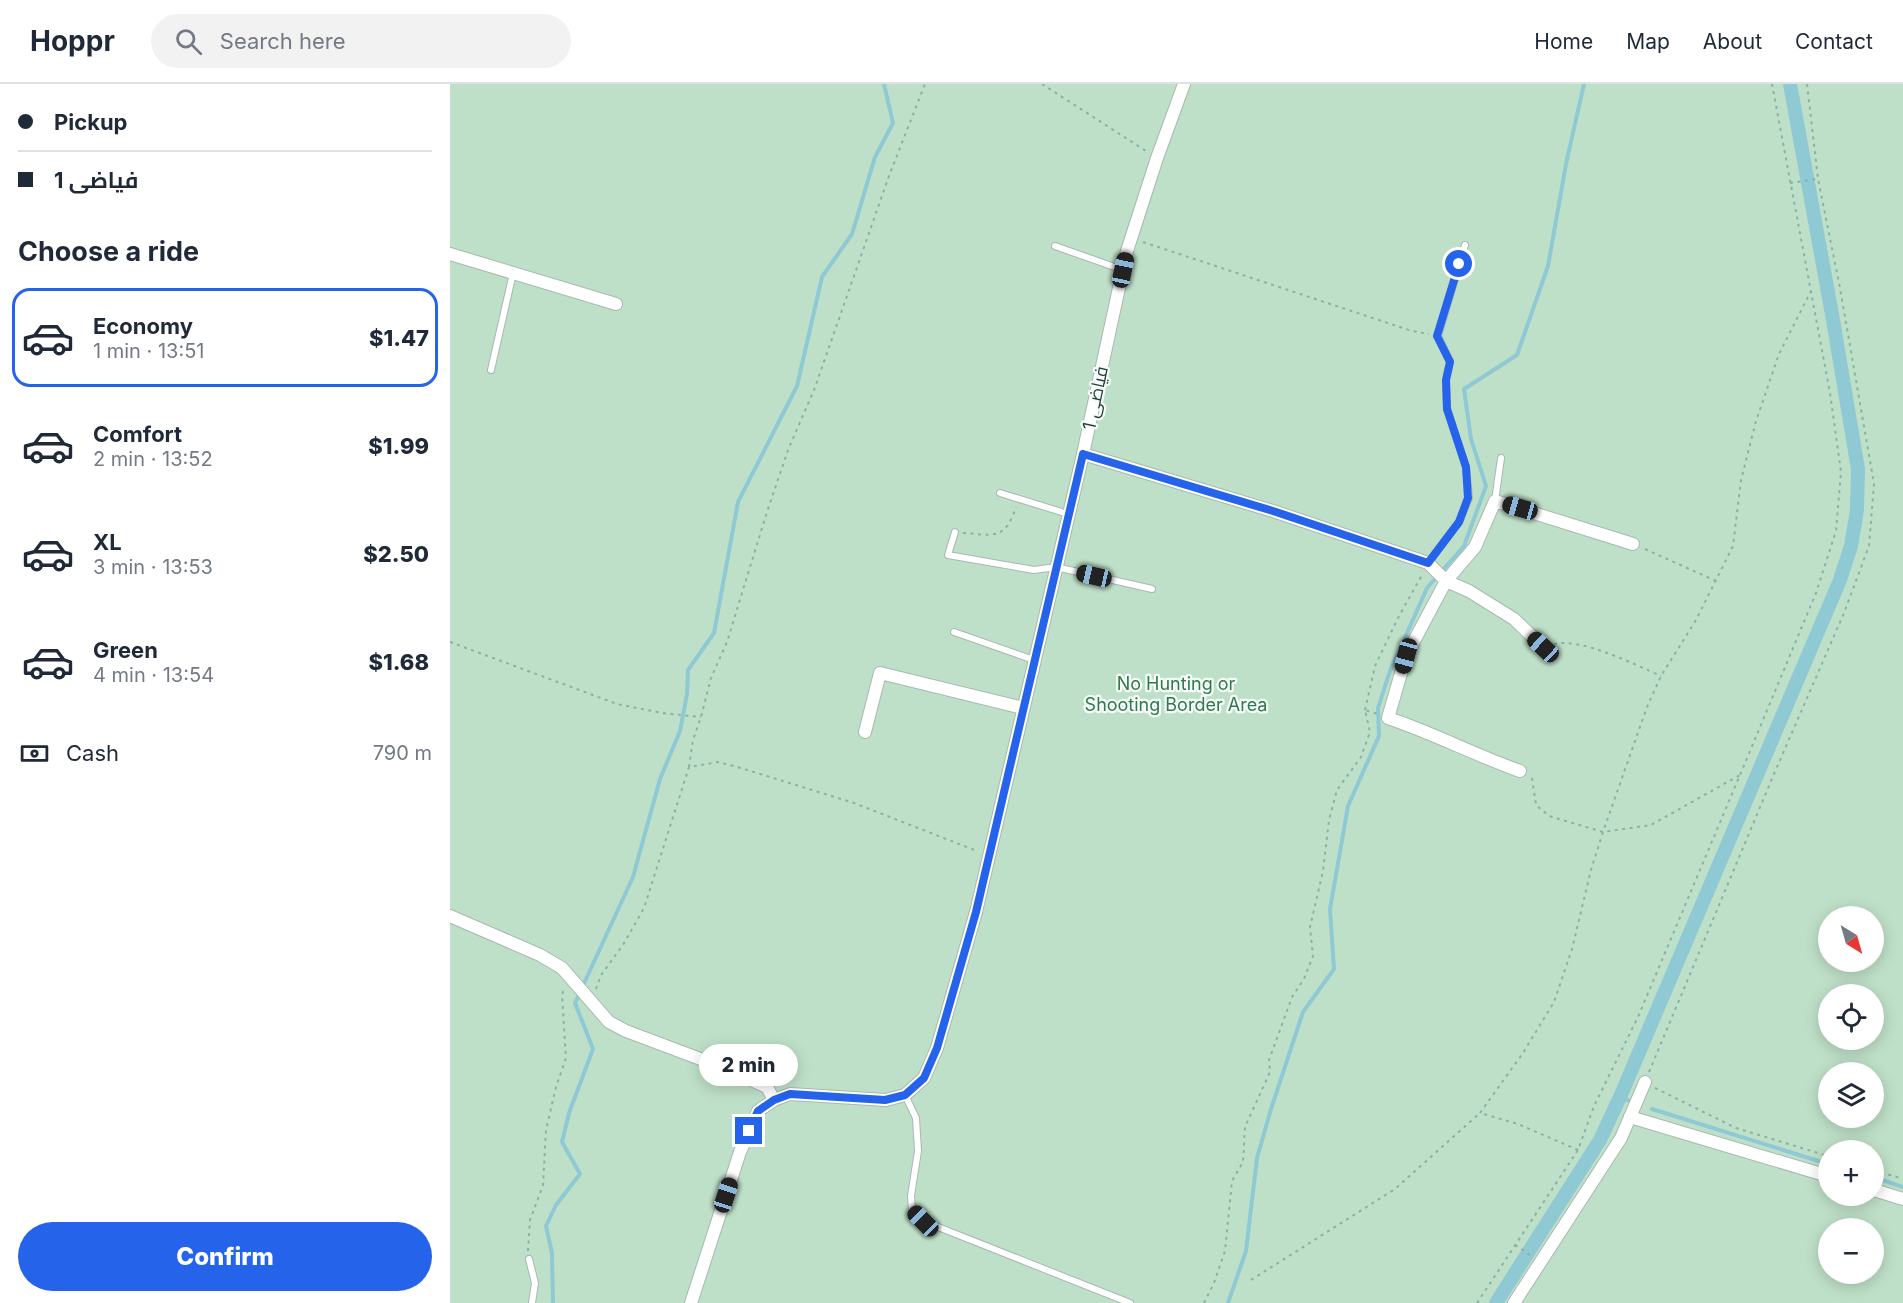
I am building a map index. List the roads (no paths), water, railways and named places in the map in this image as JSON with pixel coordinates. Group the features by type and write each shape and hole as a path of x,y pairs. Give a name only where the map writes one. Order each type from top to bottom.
{"street":[{"name":"فیاضی 1","path":"905,1095 924,1078 937,1048 976,912 1131,238 1184,84"},
{"path":"450,254 616,304"},
{"path":"1083,454 1273,511 1431,566 1445,580 1469,591 1514,619 1543,647"},
{"path":"1520,771 1481,757 1428,732 1388,718 1406,656 1445,580 1475,547 1495,501 1633,544"},
{"path":"865,732 880,673 1023,708"},
{"path":"450,916 540,955 562,968 609,1022 626,1031 727,1069 767,1087 774,1100"},
{"path":"1514,1303 1621,1138 1645,1082"},
{"path":"692,1303 740,1152 758,1111 774,1100 790,1094 885,1100 905,1095"},
{"path":"1629,1117 1818,1173"},
{"path":"1884,1193 1903,1199"}],"lane":[{"path":"1431,566 1459,522 1468,498 1466,467 1447,409 1446,380 1450,362 1437,336 1465,245"},
{"path":"1055,246 1123,270"},
{"path":"491,370 513,273"},
{"path":"1495,501 1501,458"},
{"path":"1000,493 1068,514"},
{"path":"955,532 948,555 1034,570 1056,567 1152,589"},
{"path":"954,632 1034,660"},
{"path":"905,1095 916,1118 918,1151 911,1196 912,1211 923,1221 1130,1303"},
{"path":"529,1259 535,1283 532,1303"}],"waterway":[{"path":"553,1303 552,1253 546,1226 556,1205 580,1174 562,1142 569,1113 593,1049 575,1003 633,877 660,779 680,731 687,694 688,670 714,633 738,502 797,386 822,277 852,234 875,157 893,123 884,84"},
{"path":"1228,1303 1246,1251 1257,1158 1271,1109 1303,1012 1334,969 1330,909 1348,806 1379,736 1378,708 1390,671 1427,588 1464,546 1486,486 1471,439 1464,389 1517,355 1548,266 1566,164 1584,84"},
{"path":"1496,1303 1600,1140 1840,580 1851,546 1857,510 1858,469 1790,84"},
{"path":"1620,1097 1630,1101"},
{"path":"1652,1109 1818,1161"},
{"path":"1884,1180 1903,1187"}],"park label":[{"name":"No Hunting or Shooting Border Area","path":"1176,693"}]}
